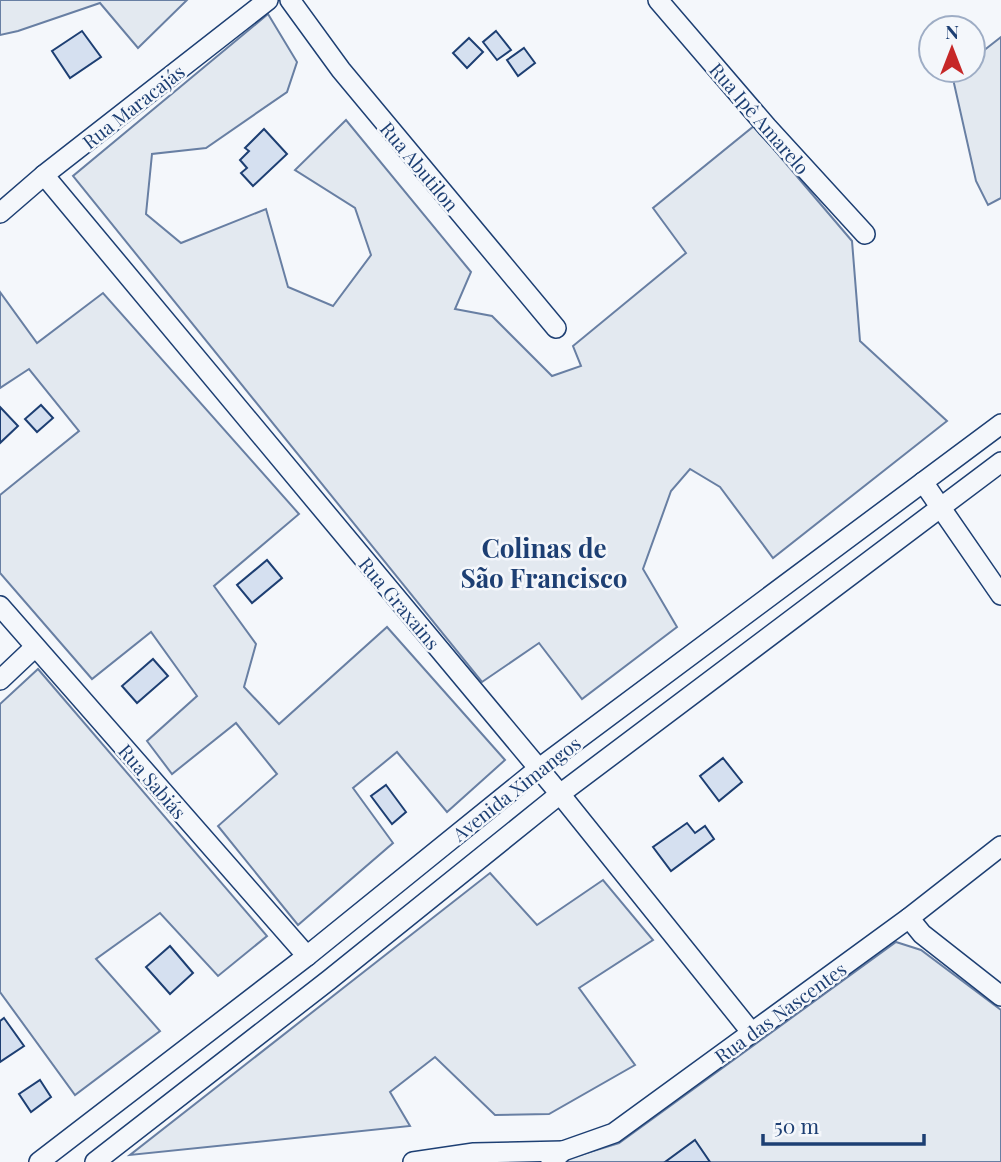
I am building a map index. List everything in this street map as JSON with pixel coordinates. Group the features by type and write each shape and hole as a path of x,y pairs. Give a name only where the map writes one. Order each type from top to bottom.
{"street":[{"name":"Rua Maracajás","path":"0,213 44,175 268,0"},
{"name":"Rua Abutilon","path":"290,0 341,70 556,328"},
{"name":"Rua Ipê Amarelo","path":"658,0 767,127 864,234"},
{"name":"Rua Graxains","path":"44,175 560,794 752,1033"},
{"name":"Avenida Ximangos","path":"39,1162 307,956 538,769 1001,424"},
{"name":"Avenida Ximangos","path":"95,1162 329,980 560,794 1001,462"},
{"path":"923,482 1001,595"},
{"name":"Rua Sabiás","path":"0,606 307,956"},
{"path":"0,680 35,647"},
{"name":"Rua das Nascentes","path":"413,1162 474,1153 557,1156 614,1133 909,918 1001,846"},
{"path":"909,918 922,934 1001,996"}],"shaded area":[{"path":"0,0 187,0 138,48 100,3 0,35"},
{"path":"268,14 297,62 287,92 206,148 152,154 146,214 181,243 266,209 288,287 333,306 371,255 355,208 295,170 346,120 471,272 455,309 492,316 552,376 581,366 573,346 686,253 653,208 754,126 852,241 860,341 947,421 773,558 720,487 690,469 671,491 643,569 677,627 582,699 539,643 482,682 73,176"},
{"path":"1001,37 1001,198 988,205 976,181 954,84 987,84 987,48"},
{"path":"0,292 37,343 103,293 299,514 214,586 256,644 244,687 279,724 387,627 505,760 447,812 397,752 353,788 393,843 298,925 218,826 277,774 236,723 172,774 147,741 197,696 151,632 92,679 0,573 0,495 79,431 29,369 0,388"},
{"path":"38,669 267,936 218,976 160,913 96,959 160,1031 75,1095 0,992 0,704"},
{"path":"490,873 537,925 603,880 653,940 579,988 635,1065 549,1114 495,1115 435,1057 390,1092 410,1126 130,1155"},
{"path":"896,942 921,950 1001,1010 1001,1162 564,1162 619,1143"}],"building":[{"path":"82,31 101,57 70,78 52,51"},
{"path":"496,31 511,50 497,60 483,42"},
{"path":"469,38 483,52 467,68 453,53"},
{"path":"524,48 535,63 518,76 507,60"},
{"path":"264,129 287,154 253,186 241,173 247,168 240,160 249,151 245,148"},
{"path":"41,405 53,418 37,432 25,419"},
{"path":"0,407 18,426 0,443"},
{"path":"267,560 282,578 252,603 237,585"},
{"path":"153,659 168,676 137,703 122,686"},
{"path":"723,758 742,782 719,801 700,776"},
{"path":"386,785 406,812 392,824 371,796"},
{"path":"687,823 695,833 705,826 714,839 671,871 653,847"},
{"path":"170,946 193,973 170,994 146,967"},
{"path":"4,1018 24,1046 0,1062 0,1021"},
{"path":"40,1080 51,1097 31,1112 19,1094"},
{"path":"695,1140 710,1162 665,1162"}],"district":[{"name":"Colinas de São Francisco","path":"544,562"}]}
